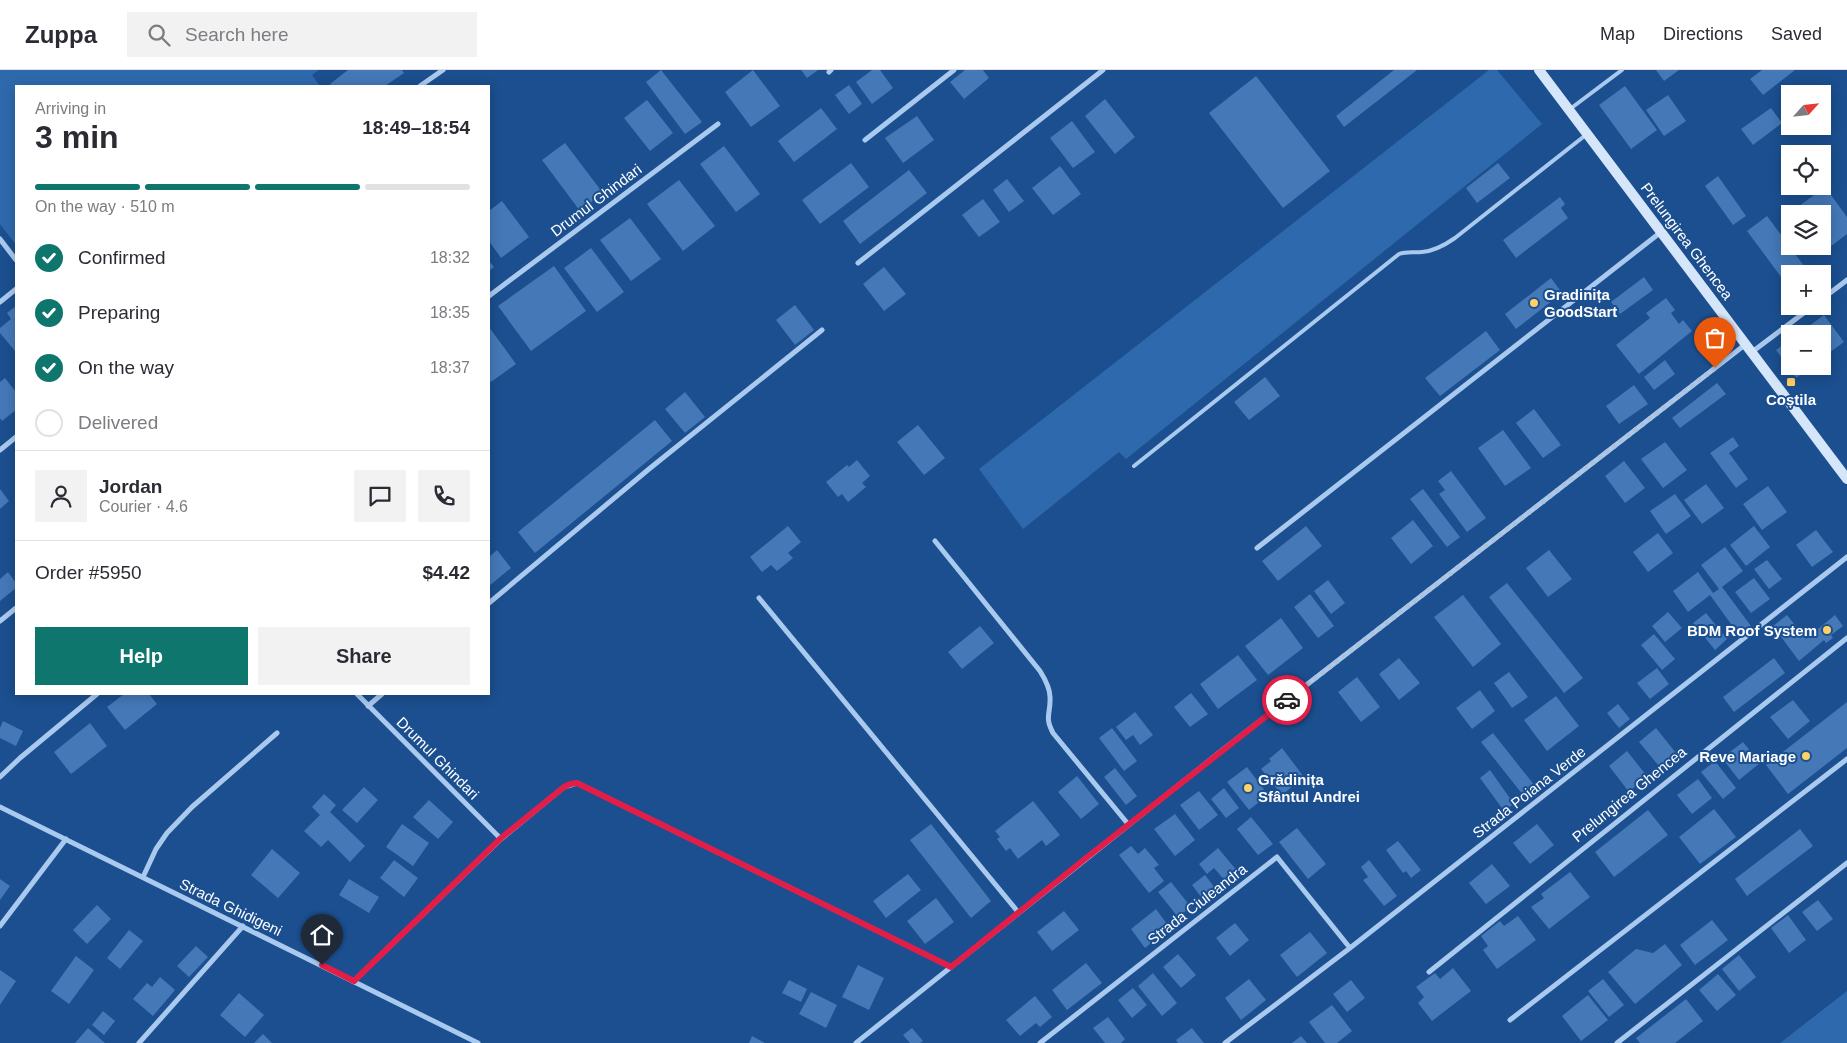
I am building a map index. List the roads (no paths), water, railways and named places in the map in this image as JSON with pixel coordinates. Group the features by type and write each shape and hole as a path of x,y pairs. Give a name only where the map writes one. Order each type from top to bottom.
{"main road":[{"name":"Prelungirea Ghencea","path":"1540,70 1847,479"}],"street":[{"path":"422,85 444,70"},
{"path":"866,140 954,70"},
{"path":"858,263 1104,70"},
{"name":"Drumul Ghindari","path":"490,295 718,124"},
{"path":"1257,548 1661,232"},
{"path":"1,240 15,259"},
{"path":"1831,292 1847,280"},
{"path":"0,302 15,290"},
{"path":"856,1043 1128,824 1749,348 1799,315"},
{"path":"490,601 649,469 822,330"},
{"path":"0,450 15,438"},
{"path":"935,541 1040,671 1048,686 1050,697 1048,723 1053,733 1128,824"},
{"name":"Strada Poiana Verde","path":"1225,1043 1345,952 1847,557"},
{"path":"759,598 1018,912"},
{"path":"0,621 15,609"},
{"name":"Prelungirea Ghencea","path":"1429,972 1847,638"},
{"path":"0,777 20,758 97,695"},
{"name":"Drumul Ghindari","path":"358,695 501,838"},
{"path":"368,706 381,695"},
{"path":"143,877 156,849 167,833 192,807 277,733"},
{"path":"1510,1020 1847,759"},
{"path":"354,981 501,838 564,787 577,783 951,967"},
{"name":"Strada Ghidigeni","path":"0,807 478,1043"},
{"path":"0,926 66,839"},
{"name":"Strada Ciuleandra","path":"1040,1043 1277,857 1350,948"},
{"path":"1617,1043 1847,863"},
{"path":"139,1043 243,926"}],"lane":[{"path":"1569,110 1622,70"},
{"path":"1134,466 1399,254 1406,251 1425,252 1441,248 1588,134"}],"place":[{"name":"Gradinița GoodStart","path":"1534,303"},
{"name":"Coștila","path":"1791,382"},
{"name":"BDM Roof System","path":"1827,630"},
{"name":"Reve Mariage","path":"1806,756"},
{"name":"Grădinița Sfântul Andrei","path":"1248,788"}]}
